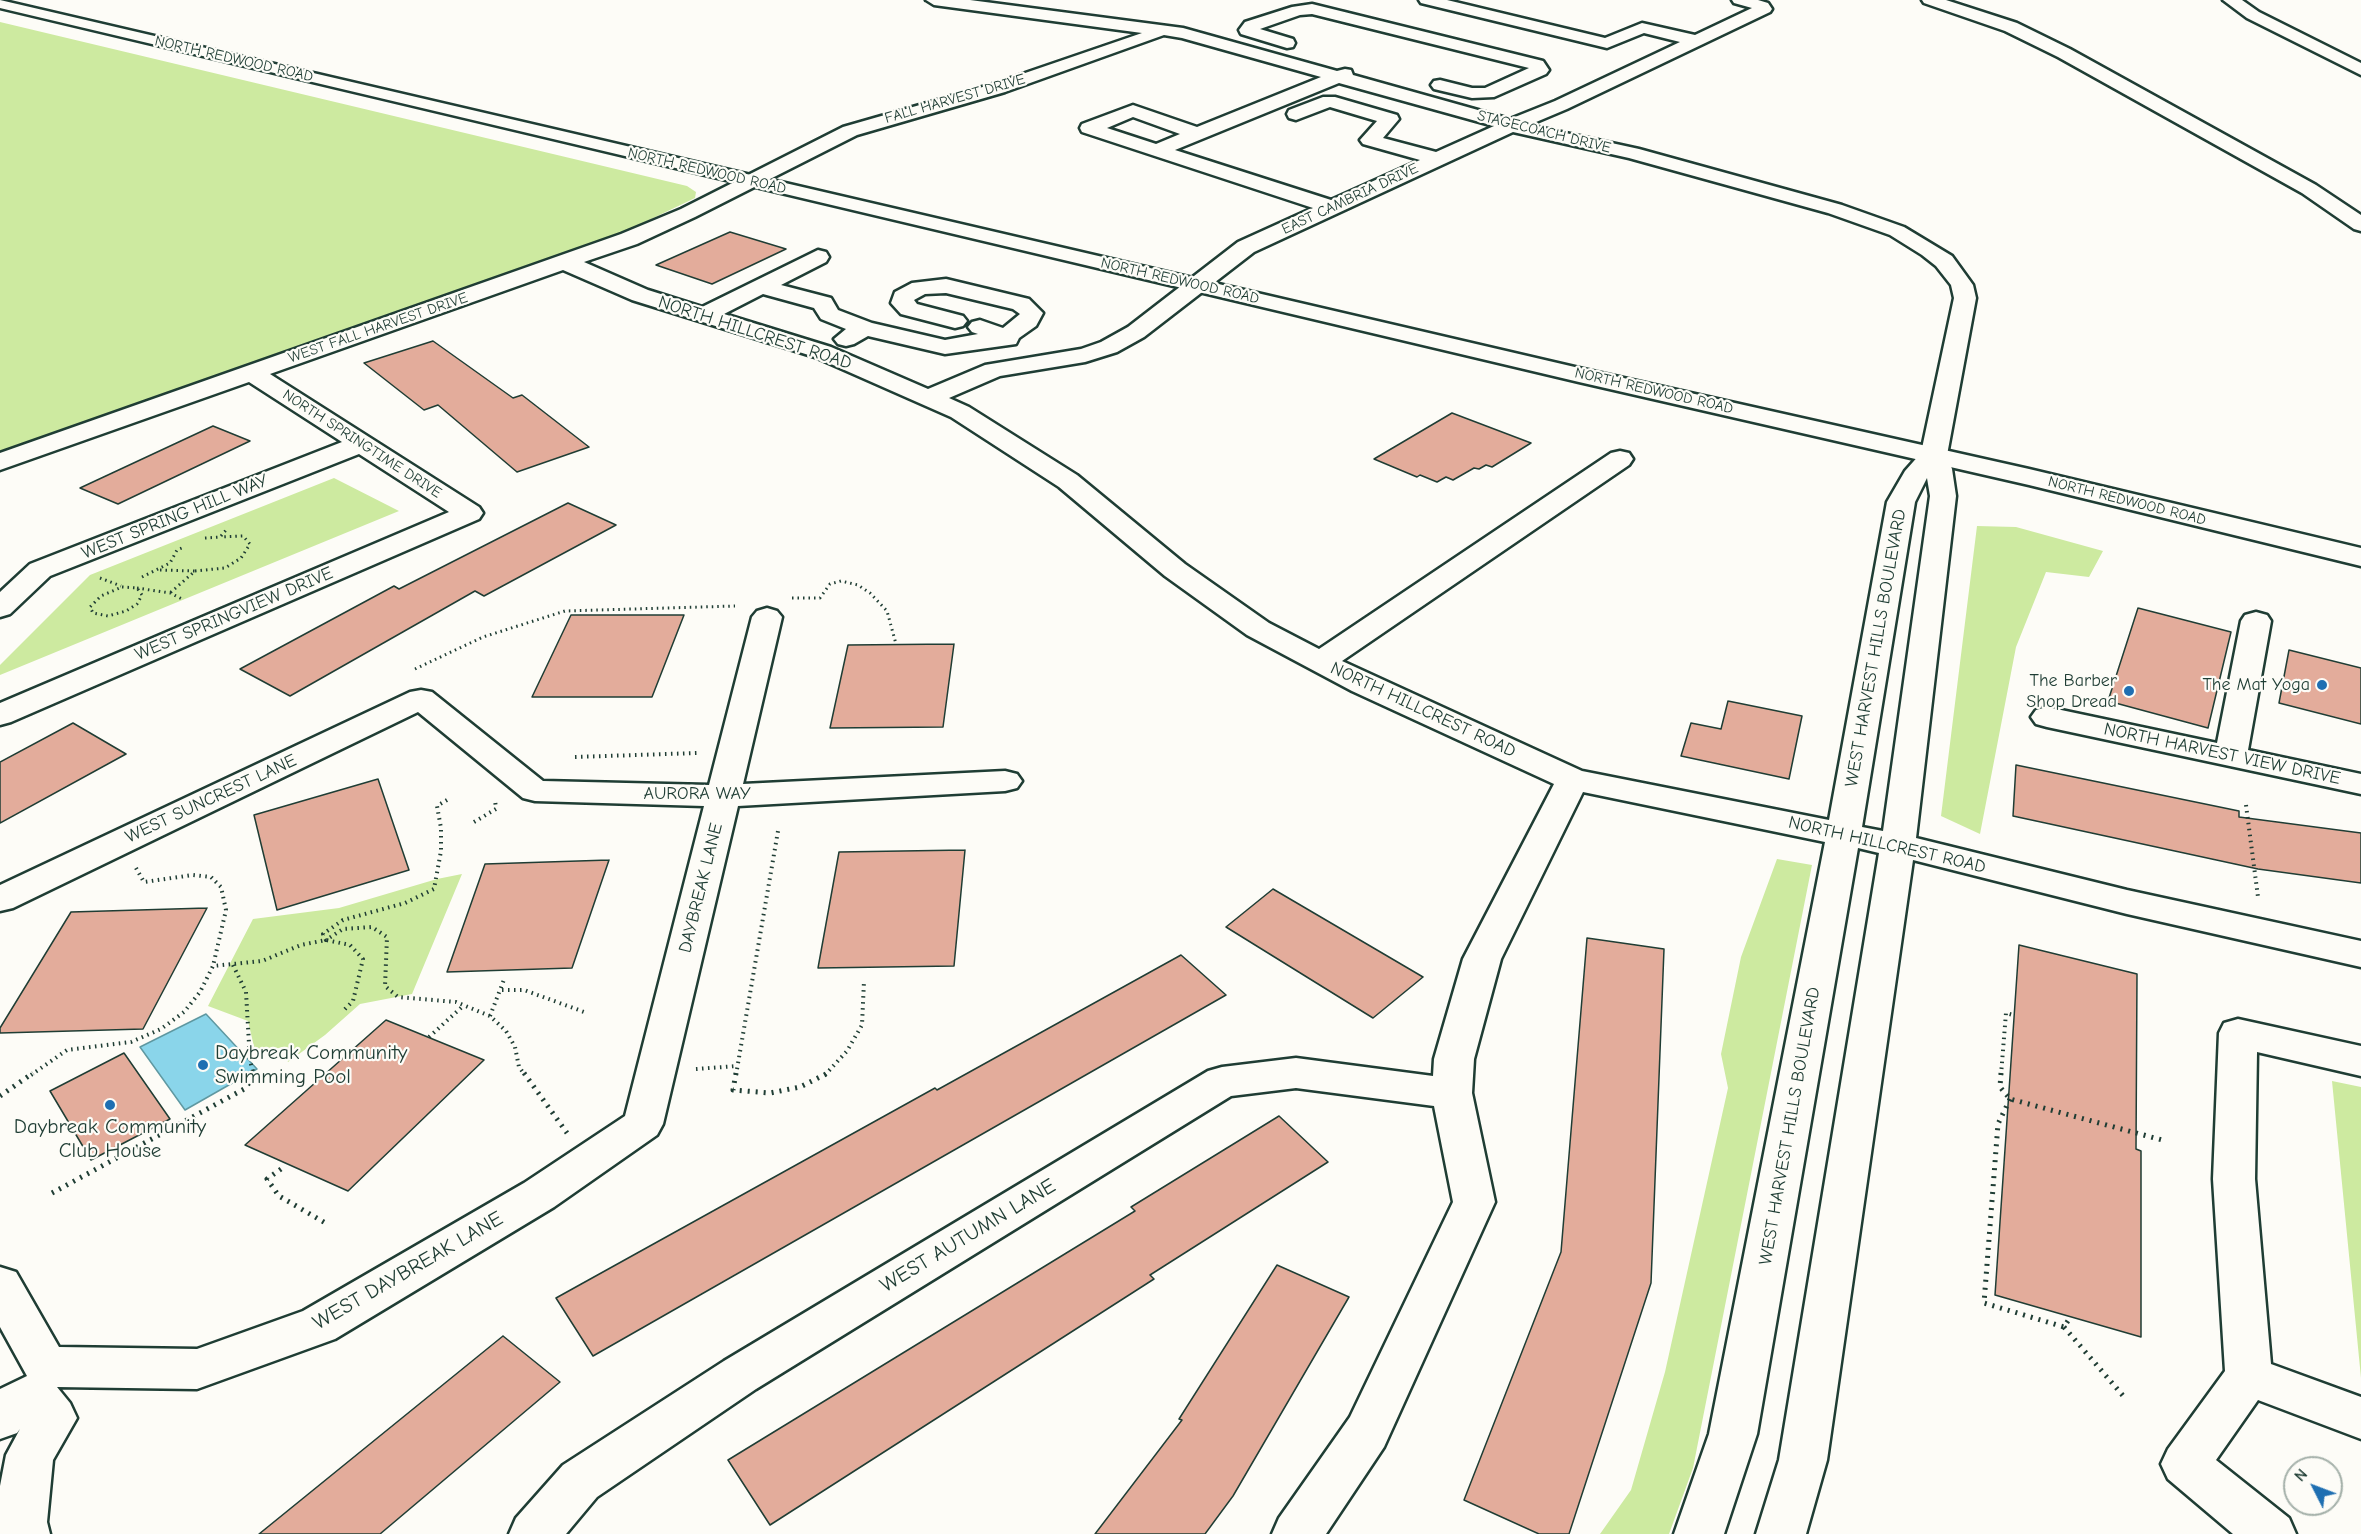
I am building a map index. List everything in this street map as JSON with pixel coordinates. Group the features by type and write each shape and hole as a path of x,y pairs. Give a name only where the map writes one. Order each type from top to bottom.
{"street":[{"name":"STAGECOACH DRIVE","path":"934,0 1165,30 1352,66 1512,125 1632,153 1835,209 1898,231 1930,250 1955,273 1962,285 1965,298 1934,455"},
{"path":"1427,0 1607,43 1642,28 1697,40"},
{"name":"EAST CAMBRIA DRIVE","path":"928,398 994,370 1085,355 1136,333 1246,247 1512,125 1561,105 1764,9 1762,6 1740,0"},
{"path":"1930,0 2011,27 2064,53 2309,189 2361,225"},
{"path":"2231,0 2253,15 2361,70"},
{"name":"NORTH REDWOOD ROAD","path":"0,3 2361,557"},
{"path":"1301,46 1247,30 1251,26 1298,10 1312,9 1537,65 1540,70 1488,93 1472,93 1420,79"},
{"name":"FALL HARVEST DRIVE","path":"751,181 863,126 999,88 1165,30"},
{"path":"1157,150 1266,106 1352,66"},
{"path":"1266,106 1296,115 1329,101 1390,119 1370,140 1438,159"},
{"path":"1198,134 1133,111 1089,128 1333,208"},
{"name":"WEST FALL HARVEST DRIVE","path":"0,462 620,242 688,213 751,181"},
{"path":"704,315 818,257"},
{"name":"NORTH HILLCREST ROAD","path":"568,264 640,295 823,352 960,412 1068,481 1175,570 1248,623 1363,684 1573,780 1898,846 2127,902 2361,954"},
{"path":"760,286 823,303 829,314 834,317 865,328 945,347 1006,337 1032,316 1026,306 946,286 920,288 903,297 902,303 909,309 955,321"},
{"path":"980,327 1006,337 1033,363"},
{"path":"823,352 865,328"},
{"name":"NORTH SPRINGTIME DRIVE","path":"256,376 469,513"},
{"name":"WEST SPRING HILL WAY","path":"0,608 40,570 361,444"},
{"path":"1781,1534 1803,1460 1898,846 1943,503 1942,483 1934,455"},
{"name":"WEST HARVEST HILLS BOULEVARD","path":"1699,1534 1733,1434 1843,834 1901,502 1914,477 1934,455"},
{"path":"1320,662 1620,459"},
{"name":"WEST SPRINGVIEW DRIVE","path":"0,715 469,513"},
{"name":"DAYBREAK LANE","path":"643,1124 767,617"},
{"path":"2231,756 2256,621"},
{"name":"AURORA WAY","path":"418,684 534,791 723,796 1005,781"},
{"name":"WEST SUNCREST LANE","path":"0,899 418,684"},
{"name":"NORTH HARVEST VIEW DRIVE","path":"2047,717 2361,784"},
{"path":"1297,1534 1367,1432 1474,1202 1452,1093 1454,1059 1482,959 1573,780"},
{"path":"2271,1534 2185,1464 2249,1376 2234,1179 2238,1033 2361,1061"},
{"name":"WEST AUTUMN LANE","path":"534,1534 580,1482 740,1375 1222,1082 1296,1073 1452,1093"},
{"name":"WEST DAYBREAK LANE","path":"27,1393 197,1368 320,1325 539,1196 643,1124"},
{"path":"0,1285 27,1393 53,1418 30,1455 24,1489 22,1522 25,1534"},
{"path":"2249,1376 2361,1418"}],"path":[{"path":"220,537 226,530 235,526"},
{"path":"159,570 195,571 225,568 241,558 250,544 243,536 200,540"},
{"path":"142,577 159,570 170,562 177,550 189,544"},
{"path":"170,592 195,571"},
{"path":"137,588 142,595 137,604 126,611 108,616 93,613 90,607 101,596 122,587 137,588 170,592 184,600"},
{"path":"418,684 483,637 565,611"},
{"path":"575,757 701,753"},
{"path":"474,822 496,809 494,796"},
{"path":"326,940 323,934 343,920 405,903 434,889 441,851 441,828 437,806 447,800"},
{"path":"2246,805 2258,897"},
{"path":"778,831 733,1090 770,1093 800,1087 827,1074 848,1051 862,1025 864,981"},
{"path":"0,1096 67,1050 131,1042 161,1029 184,1012 200,992 213,966 226,910 221,887 211,877 193,875 144,882 135,867"},
{"path":"213,966 262,961 301,945 326,940 343,929 372,927 387,937 385,986 398,997 439,1000 490,1016 506,1031 515,1047 519,1067 573,1140"},
{"path":"326,940 350,945 363,959 353,1001 342,1012"},
{"path":"52,1193 246,1088 254,1075 250,1061 246,992 233,965"},
{"path":"490,1016 505,977"},
{"path":"501,990 524,990 587,1013"},
{"path":"429,1037 463,1006"},
{"path":"2013,1015 2006,1013 2000,1087 2010,1099 2166,1141"},
{"path":"2010,1099 1998,1124 1984,1303 2064,1327 2125,1398"},
{"path":"281,1169 267,1179 279,1196 329,1225"},
{"path":"2064,1327 2071,1317"}],"green space":[{"path":"0,22 687,186 696,192 695,198 622,233 0,453"},
{"path":"334,478 399,511 0,675 0,665 90,575"},
{"path":"1977,526 2016,527 2103,551 2089,577 2046,572 2016,647 1980,834 1941,816"},
{"path":"1777,859 1812,865 1693,1468 1669,1534 1600,1534 1631,1490 1665,1372 1728,1088 1721,1054 1741,957"},
{"path":"462,874 412,994 360,1004 325,1035 288,1062 282,1047 256,1055 248,1021 208,1006 253,919 339,908 437,879"},
{"path":"2332,1081 2361,1087 2361,1378"}],"water":[{"name":"Daybreak Community Swimming Pool","path":"206,1014 257,1069 185,1110 140,1047"}],"building":[{"path":"730,232 786,249 712,284 656,265"},
{"path":"433,341 513,398 522,395 589,447 517,472 438,405 424,410 364,363"},
{"path":"1452,413 1531,443 1492,467 1486,465 1479,469 1474,468 1453,480 1446,477 1437,482 1420,475 1417,477 1374,459"},
{"path":"213,426 250,441 118,504 80,488"},
{"path":"568,503 616,525 484,596 475,591 290,696 240,669 394,586 399,589"},
{"path":"2138,608 2231,632 2208,728 2108,701"},
{"path":"571,615 684,615 652,697 532,697"},
{"path":"954,644 943,727 830,728 848,645"},
{"name":"The Mat Yoga","path":"2289,650 2361,668 2361,724 2279,703"},
{"path":"1728,701 1802,716 1789,779 1681,756 1691,723 1721,729"},
{"path":"73,723 126,754 0,823 0,762"},
{"path":"2016,765 2239,811 2239,817 2361,833 2361,883 2258,869 2013,816"},
{"path":"378,779 409,870 277,910 254,815"},
{"path":"965,850 954,966 818,968 839,852"},
{"path":"609,860 572,968 447,972 485,864"},
{"path":"1273,889 1423,977 1373,1018 1226,927"},
{"path":"207,908 143,1029 0,1033 0,1028 71,912"},
{"path":"1587,938 1664,949 1651,1283 1569,1534 1539,1534 1464,1500 1561,1252"},
{"path":"2019,945 2137,974 2136,1149 2141,1151 2141,1337 1995,1295"},
{"path":"1181,955 1226,995 593,1356 556,1298 935,1088 937,1090"},
{"path":"386,1020 484,1060 348,1191 245,1145"},
{"name":"Daybreak Community Club House","path":"124,1053 170,1119 91,1160 50,1091"},
{"path":"1279,1116 1328,1162 1150,1275 1154,1279 770,1525 728,1460 1135,1211 1131,1207"},
{"path":"1277,1265 1349,1297 1233,1496 1205,1534 1095,1534 1182,1420 1179,1419"},
{"path":"503,1336 560,1382 380,1534 259,1534"}],"place":[{"name":"The Mat Yoga","path":"2322,685"},
{"name":"The Barber Shop Dread","path":"2129,691"},
{"name":"Daybreak Community Swimming Pool","path":"203,1065"},
{"name":"Daybreak Community Club House","path":"110,1105"}]}
